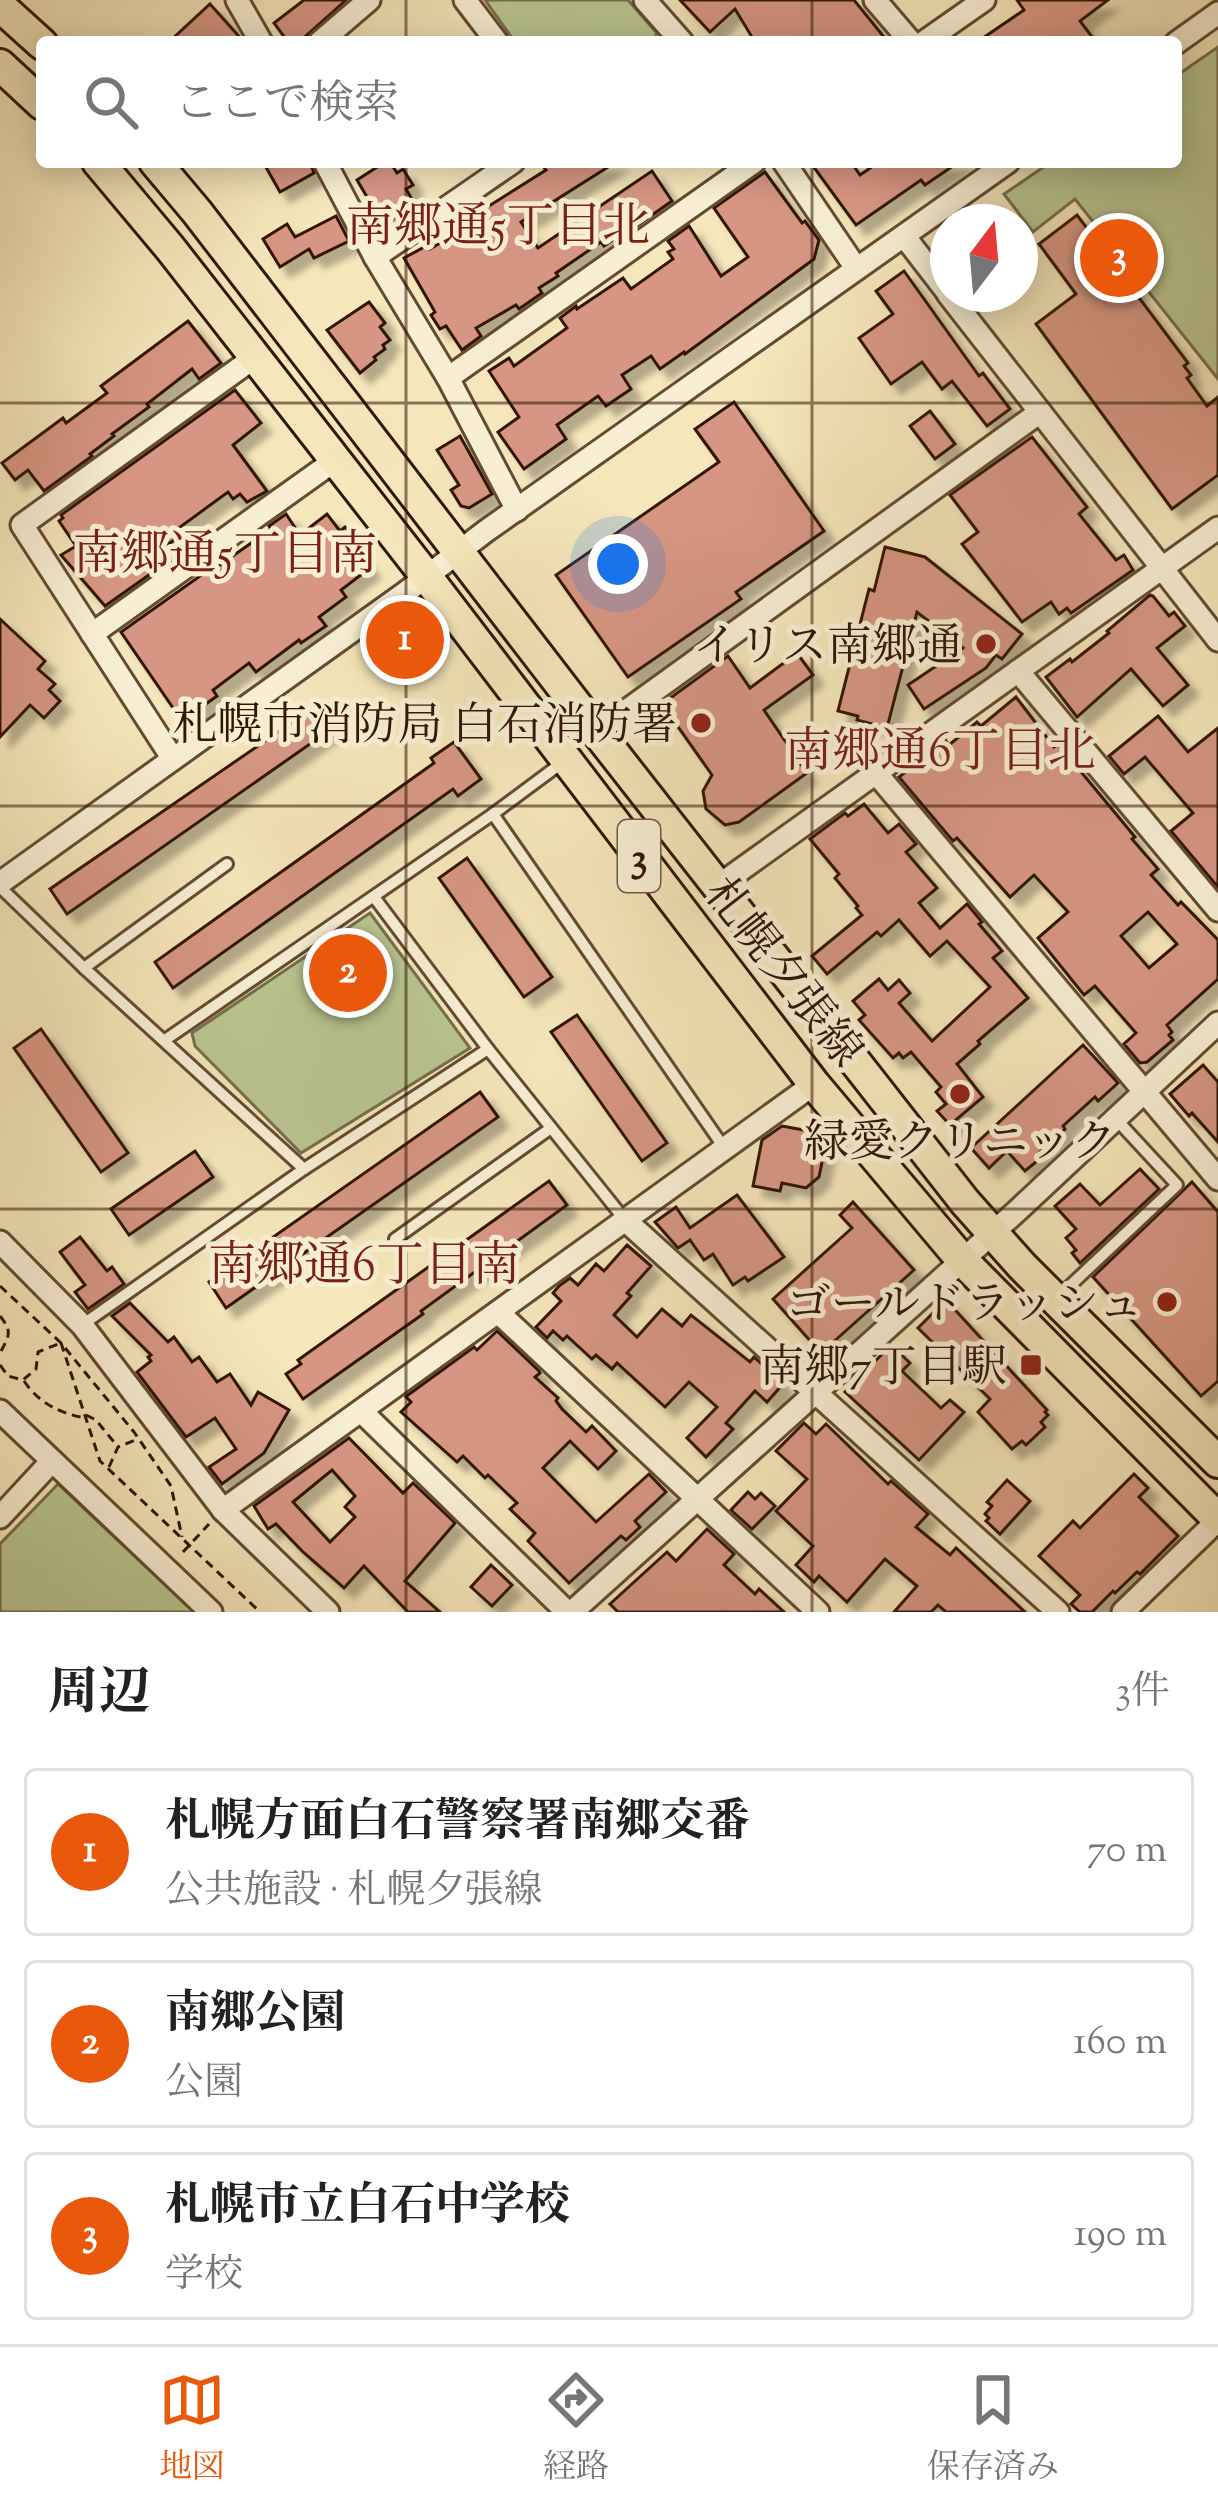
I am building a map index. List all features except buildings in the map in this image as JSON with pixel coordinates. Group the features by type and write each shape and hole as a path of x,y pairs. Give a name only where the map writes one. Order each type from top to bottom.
{"main road":[{"path":"0,6 36,39"},
{"path":"0,65 36,98"},
{"name":"札幌夕張線","path":"103,168 427,576 814,1084 962,1261 1218,1519"},
{"name":"札幌夕張線","path":"162,168 883,1100 992,1234 1218,1462"}],"street":[{"path":"237,0 258,36"},
{"path":"465,0 492,36"},
{"path":"645,0 677,36"},
{"path":"875,0 906,36"},
{"path":"933,36 984,0"},
{"path":"327,36 366,1"},
{"path":"1182,39 1218,13"},
{"path":"328,168 517,510"},
{"path":"375,257 504,168"},
{"path":"448,378 746,168"},
{"path":"788,168 856,268"},
{"path":"0,885 1000,168"},
{"path":"904,236 930,270"},
{"path":"962,312 1218,640"},
{"path":"173,759 22,525 255,357"},
{"path":"597,732 1040,412"},
{"path":"92,634 334,461"},
{"path":"718,886 1218,528"},
{"path":"1018,671 1218,910"},
{"path":"875,773 1218,1179"},
{"path":"362,1412 570,1612 992,1234 1218,1023"},
{"path":"223,1510 814,1084"},
{"path":"625,1220 1058,1612"},
{"path":"0,1241 82,1325 223,1510 328,1612"},
{"path":"498,1312 818,1612"},
{"path":"0,1411 211,1612"},
{"path":"0,1516 52,1461"},
{"path":"1123,1612 1218,1519"}],"lane":[{"path":"165,1040 565,760"},
{"path":"493,814 725,1149"},
{"path":"84,968 227,864"},
{"path":"0,885 304,1169"},
{"path":"374,897 625,1220"},
{"path":"82,1325 304,1169 488,1049"},
{"path":"1056,1299 1178,1185 1115,1118"},
{"path":"395,1239 550,1128"}],"path":[{"path":"0,1300 2,1287"},
{"path":"2,1287 61,1342 139,1439 171,1486 183,1538"},
{"path":"0,1316 10,1328 10,1341 0,1353"},
{"path":"23,1380 36,1369 38,1352 61,1342"},
{"path":"61,1342 100,1461 260,1612"},
{"path":"0,1365 59,1413 96,1420 118,1447"},
{"path":"108,1468 118,1447 139,1439"},
{"path":"190,1545 223,1510"}],"green space":[{"path":"485,0 628,0 656,32 656,36 511,36"},
{"path":"1218,47 1218,379 1075,199 1038,228 1038,204 1012,204 1004,194 1042,168 1182,168 1182,72"},
{"path":"370,913 470,1048 301,1153 195,1046 192,1033"},
{"path":"58,1484 194,1612 0,1612 0,1544"}],"place":[{"name":"札幌市立白石中学校","path":"1119,258"},
{"name":"札幌方面白石警察署南郷交番","path":"405,640"},
{"name":"イリス南郷通","path":"986,644"},
{"name":"札幌市消防局 白石消防署","path":"701,723"},
{"name":"南郷公園","path":"348,973"},
{"name":"緑愛クリニック","path":"960,1094"},
{"name":"ゴールドラッシュ","path":"1167,1302"},
{"name":"南郷7丁目駅","path":"1031,1365"}],"district":[{"name":"南郷通5丁目北","path":"498,224"},
{"name":"南郷通5丁目南","path":"225,552"},
{"name":"南郷通6丁目北","path":"940,749"},
{"name":"南郷通6丁目南","path":"364,1263"}]}
